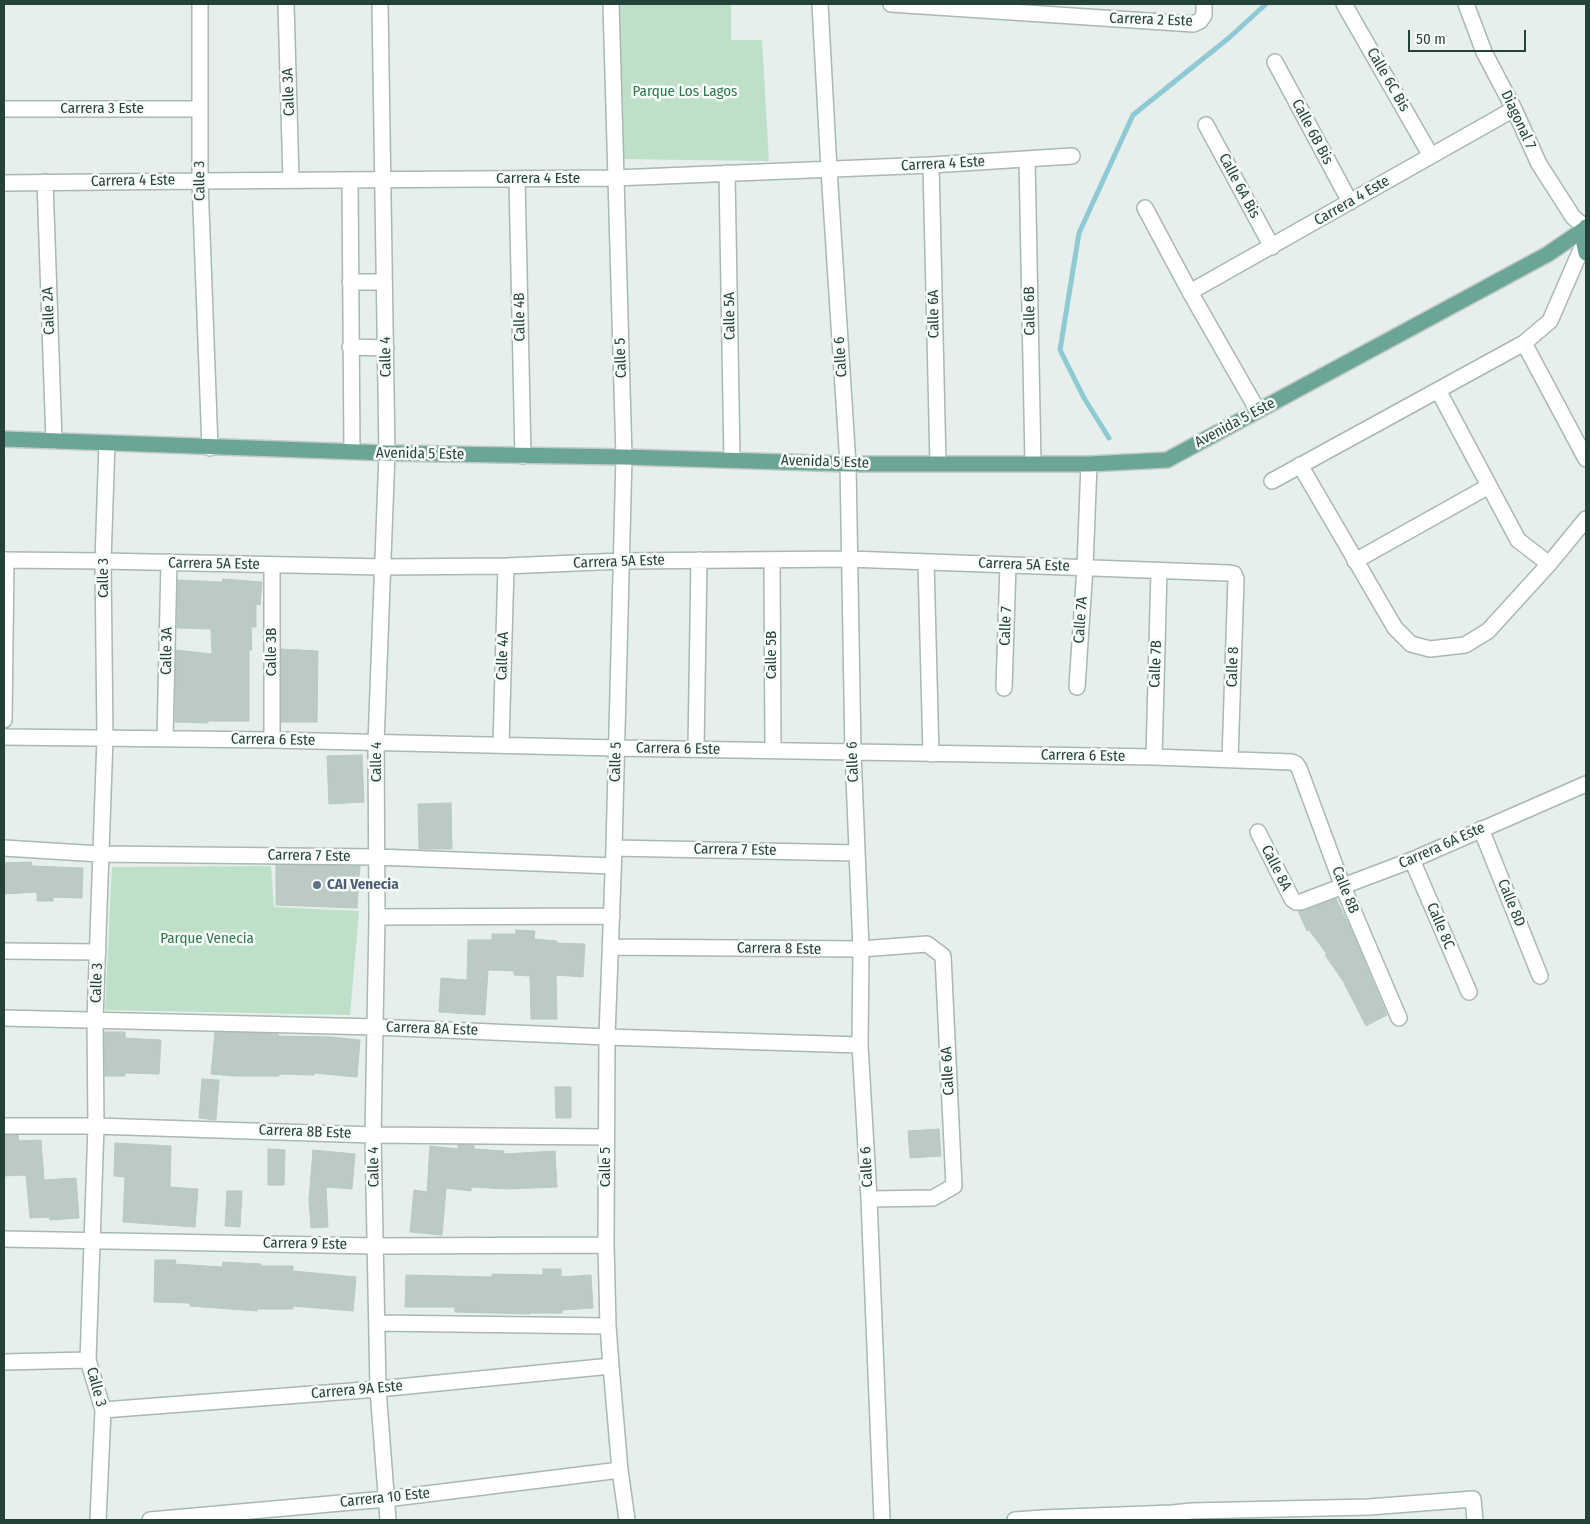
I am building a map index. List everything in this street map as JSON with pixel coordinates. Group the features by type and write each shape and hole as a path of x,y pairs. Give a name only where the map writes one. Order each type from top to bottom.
{"main road":[{"path":"1585,249 1583,239 1586,227"},
{"name":"Avenida 5 Este","path":"4,440 54,440 210,448 523,456 624,456 848,464 1089,464 1167,460 1548,254 1586,227"}],"street":[{"name":"Calle 3","path":"200,4 200,180 210,448"},
{"name":"Calle 3A","path":"286,4 291,180"},
{"name":"Calle 4","path":"380,4 387,453 376,743 378,917 373,1135 378,1389 388,1520"},
{"name":"Calle 5","path":"611,4 624,456 607,1037 606,1245 611,1366 620,1470 627,1520"},
{"name":"Calle 6","path":"820,4 848,464 853,752 860,949 860,1045 869,1199 882,1520"},
{"name":"Carrera 2 Este","path":"891,4 1193,24 1200,21 1204,15 1204,4"},
{"name":"Calle 6C Bis","path":"1344,4 1431,156"},
{"name":"Diagonal 7","path":"1466,4 1484,52 1514,109 1539,164 1573,217 1586,227"},
{"name":"Calle 6B Bis","path":"1275,62 1350,202"},
{"name":"Carrera 3 Este","path":"4,109 200,109"},
{"name":"Carrera 4 Este","path":"1190,292 1514,109"},
{"name":"Calle 6A Bis","path":"1206,125 1272,247"},
{"name":"Carrera 4 Este","path":"4,183 615,178 829,170 1072,156"},
{"name":"Calle 6B","path":"1027,159 1033,463"},
{"name":"Calle 6A","path":"931,165 938,463"},
{"name":"Calle 5A","path":"727,173 732,459"},
{"name":"Calle 4B","path":"517,179 523,456"},
{"path":"350,180 352,452"},
{"name":"Calle 2A","path":"45,182 54,440"},
{"path":"1145,208 1258,412"},
{"path":"1272,481 1524,343 1550,321 1585,249"},
{"path":"350,282 384,282"},
{"path":"1524,343 1586,458"},
{"path":"350,347 386,348"},
{"path":"1438,390 1518,540 1549,564"},
{"name":"Calle 3","path":"98,1520 103,1410 88,1360 96,1126 96,1020 104,738 103,561 107,444"},
{"name":"Calle 7A","path":"1077,687 1085,567 1089,464"},
{"path":"1300,465 1395,628 1411,644 1430,649 1465,645 1488,631 1549,564 1586,519"},
{"path":"1355,561 1489,486"},
{"name":"Carrera 5A Este","path":"5,560 383,568 506,566 621,561 849,559 1234,574"},
{"path":"4,720 5,560"},
{"path":"696,749 699,560"},
{"name":"Calle 5B","path":"772,560 773,750"},
{"name":"Calle 3A","path":"165,739 169,562"},
{"path":"926,562 931,754"},
{"name":"Calle 3B","path":"272,565 272,740"},
{"name":"Calle 7","path":"1004,688 1008,565"},
{"name":"Calle 4A","path":"501,745 506,566"},
{"name":"Calle 7B","path":"1154,757 1159,571"},
{"name":"Calle 8","path":"1230,759 1236,579 1234,574"},
{"name":"Carrera 6 Este","path":"4,737 272,740 1154,757 1292,762"},
{"name":"Calle 8B","path":"1292,762 1299,768 1343,887 1400,1018"},
{"name":"Carrera 6A Este","path":"1296,902 1301,902 1343,887 1412,860 1586,784"},
{"name":"Calle 8D","path":"1481,829 1540,976"},
{"name":"Calle 8A","path":"1258,832 1292,899 1296,902"},
{"name":"Carrera 7 Este","path":"4,848 100,854 377,857 613,866"},
{"name":"Carrera 7 Este","path":"614,848 857,852"},
{"name":"Calle 8C","path":"1412,860 1469,992"},
{"path":"378,917 612,916"},
{"name":"Carrera 8 Este","path":"611,947 860,949 927,944 943,956"},
{"path":"4,951 98,952"},
{"name":"Calle 6A","path":"869,1199 933,1198 954,1186 943,956"},
{"name":"Carrera 8A Este","path":"4,1018 376,1027 860,1045"},
{"name":"Carrera 8B Este","path":"4,1126 96,1126 373,1135 606,1137"},
{"name":"Carrera 9 Este","path":"4,1239 375,1246 606,1245"},
{"path":"378,1323 608,1326"},
{"path":"4,1362 88,1360"},
{"name":"Carrera 9A Este","path":"103,1410 378,1389 611,1366"},
{"name":"Carrera 10 Este","path":"150,1520 386,1499 620,1470"},
{"path":"1015,1520 1268,1514 1370,1514 1473,1499 1475,1520"}],"green space":[{"name":"Parque Los Lagos","path":"615,4 731,4 731,40 762,40 769,161 618,159"},
{"name":"Parque Venecia","path":"271,866 274,907 359,911 350,1015 105,1010 112,867"}],"building":[{"path":"223,579 262,582 260,605 256,604 256,627 251,627 252,650 249,650 249,721 175,722 176,650 212,654 211,629 177,628 178,580 222,582"},
{"path":"281,649 318,651 317,722 281,722"},
{"path":"362,755 364,802 329,804 327,756"},
{"path":"451,803 452,849 419,849 418,804"},
{"path":"31,862 32,866 83,868 82,898 53,897 53,901 37,901 37,892 4,894 4,863"},
{"name":"CAI Venecia","path":"276,865 360,866 357,908 276,905"},
{"path":"1336,899 1350,927 1387,1015 1366,1026 1343,981 1325,955 1327,954 1309,930 1307,931 1298,911 1304,911"},
{"path":"516,930 535,931 534,939 557,941 556,943 585,944 583,977 556,975 557,1019 531,1019 530,976 514,975 514,971 488,970 485,1015 439,1012 441,978 467,980 468,940 492,940 492,934 516,934"},
{"path":"104,1032 125,1032 125,1038 161,1040 159,1074 125,1073 125,1076 105,1076"},
{"path":"215,1032 360,1040 357,1077 314,1073 314,1075 279,1074 279,1076 211,1074"},
{"path":"202,1079 219,1080 216,1120 199,1118"},
{"path":"555,1087 571,1087 571,1118 556,1118"},
{"path":"939,1129 941,1156 910,1158 908,1131"},
{"path":"4,1135 18,1135 19,1141 41,1140 44,1180 76,1178 79,1218 50,1220 49,1217 30,1218 26,1175 4,1176"},
{"path":"115,1143 171,1146 170,1187 198,1189 195,1227 123,1222 125,1177 114,1176"},
{"path":"458,1145 474,1145 474,1149 504,1151 504,1154 555,1151 557,1187 508,1189 471,1187 471,1191 446,1188 442,1235 410,1232 414,1190 427,1192 430,1146 458,1149"},
{"path":"268,1149 285,1150 284,1185 268,1185"},
{"path":"313,1150 355,1154 352,1189 326,1187 328,1227 311,1228 309,1200"},
{"path":"227,1191 242,1191 240,1227 225,1226"},
{"path":"155,1260 176,1260 175,1264 222,1267 223,1262 261,1264 261,1266 293,1266 293,1271 356,1277 353,1311 293,1306 293,1309 257,1309 257,1311 190,1306 190,1303 154,1302"},
{"path":"543,1269 561,1269 561,1277 591,1275 593,1308 562,1310 562,1313 529,1314 455,1312 455,1307 405,1307 406,1275 492,1277 492,1274 543,1275"}],"waterway":[{"path":"1109,438 1084,398 1060,350 1079,233 1133,115 1230,37 1266,4"}],"place":[{"name":"CAI Venecia","path":"317,885"}]}
